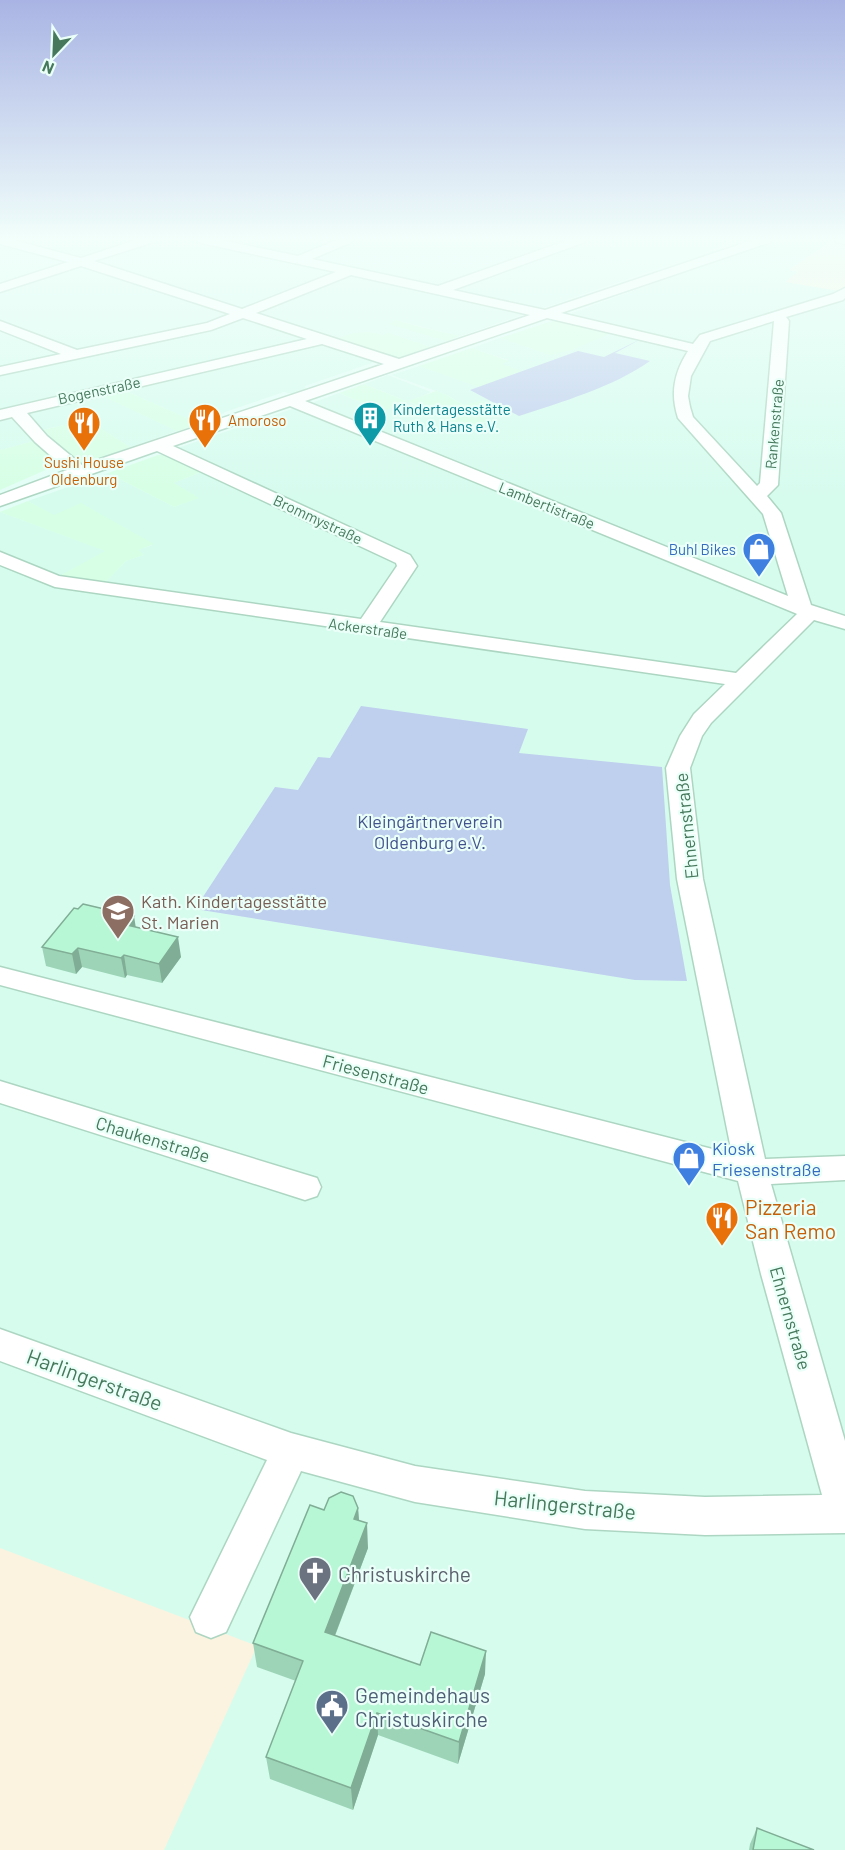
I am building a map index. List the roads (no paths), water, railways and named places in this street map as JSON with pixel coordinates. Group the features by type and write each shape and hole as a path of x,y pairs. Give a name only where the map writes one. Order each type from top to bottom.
{"street":[{"path":"1,325 77,355"},
{"path":"0,370 213,325"},
{"path":"282,325 400,364"},
{"path":"0,501 514,325"},
{"path":"595,325 696,349"},
{"path":"742,325 710,335 696,349 686,368 678,392 681,406 686,417 772,513 806,611"},
{"name":"Rankenstraße","path":"758,495 769,485 782,325"},
{"name":"Bogenstraße","path":"7,413 324,339"},
{"name":"Lambertistraße","path":"292,401 806,611 845,623"},
{"name":"Bogenstraße","path":"7,413 80,472"},
{"name":"Brommystraße","path":"159,445 403,559 407,566 366,627"},
{"name":"Ackerstraße","path":"0,558 55,581 741,680"},
{"name":"Ehnernstraße","path":"806,611 702,719 690,736 678,768 690,879 752,1172 778,1274 845,1508"},
{"name":"Friesenstraße","path":"0,976 752,1172 845,1168"},
{"name":"Chaukenstraße","path":"0,1092 305,1187"},
{"name":"Harlingerstraße","path":"0,1345 291,1451 415,1484 585,1510 705,1516 845,1514"},
{"path":"211,1617 291,1451"}],"place":[{"name":"Kindertagesstätte Ruth & Hans e.V.","path":"370,447"},
{"name":"Amoroso","path":"205,449"},
{"name":"Sushi House Oldenburg","path":"84,452"},
{"name":"Buhl Bikes","path":"759,578"},
{"name":"Kath. Kindertagesstätte St. Marien","path":"118,940"},
{"name":"Kiosk Friesenstraße","path":"689,1187"},
{"name":"Pizzeria San Remo","path":"722,1247"},
{"name":"Christuskirche","path":"315,1602"},
{"name":"Gemeindehaus Christuskirche","path":"332,1735"}],"park label":[{"name":"Kleingärtnerverein Oldenburg e.V.","path":"430,831"}]}
